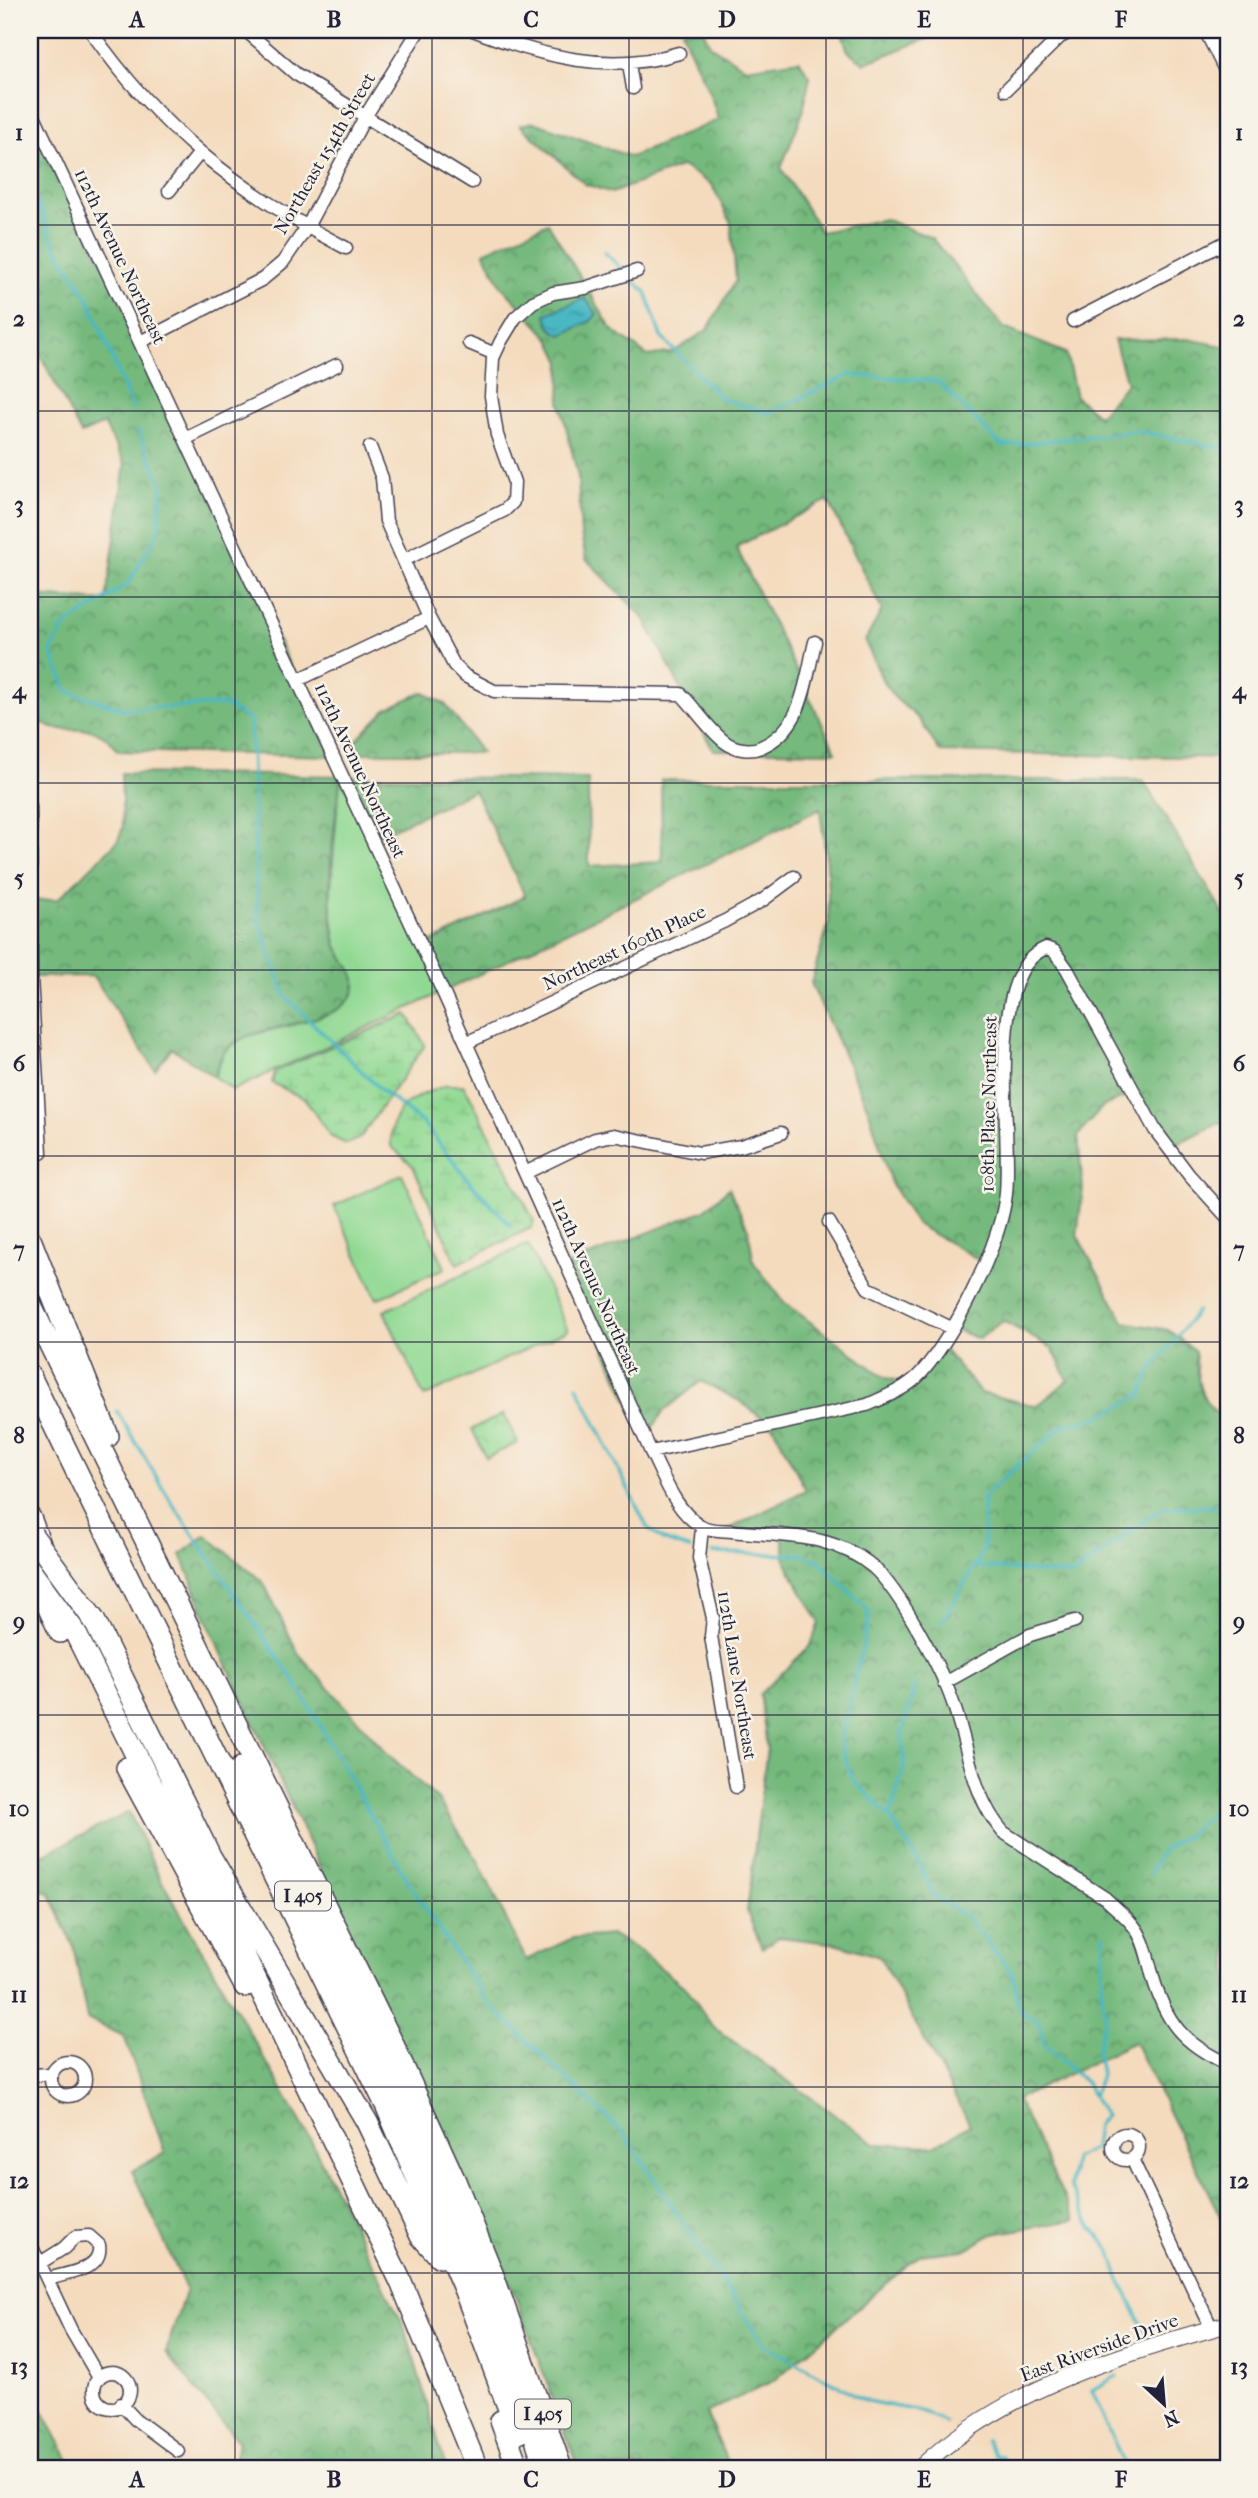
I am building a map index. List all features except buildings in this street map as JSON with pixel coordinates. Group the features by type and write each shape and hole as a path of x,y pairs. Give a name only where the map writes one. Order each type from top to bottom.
{"highway":[{"path":"30,1239 178,1610"},
{"name":"I 405","path":"30,1304 178,1610 327,1908 455,2181 524,2359 561,2468"},
{"name":"I 405","path":"30,1337 399,2095 472,2267 545,2468"},
{"name":"I 405","path":"30,1376 386,2105 466,2291 530,2468"},
{"name":"I 405","path":"30,1405 287,1923 440,2257 518,2468"},
{"path":"30,1518 68,1618 147,1777 233,1932 315,2109 401,2282 477,2468"},
{"path":"30,1532 94,1620 210,1856 367,2122 421,2236 440,2257"},
{"path":"33,1576 143,1801 315,2109"}],"main road":[{"name":"East Riverside Drive","path":"920,2468 1003,2406 1046,2384 1228,2324"}],"street":[{"path":"90,30 133,85 199,154 250,193 346,247"},
{"path":"245,30 296,74 471,182"},
{"name":"Northeast 154th Street","path":"140,342 263,279 283,261 307,227 365,117 419,30"},
{"path":"473,30 505,36 583,62 629,64 679,53"},
{"path":"1006,90 1060,37 1074,30"},
{"path":"1205,30 1228,76"},
{"path":"629,64 633,88"},
{"name":"112th Avenue Northeast","path":"30,107 187,438 651,1452 680,1507 702,1528"},
{"path":"169,191 199,154"},
{"path":"1073,321 1228,241"},
{"path":"404,560 505,510 513,502 514,482 497,435 491,396 495,354 515,318 533,302 553,293 585,288 637,271"},
{"path":"469,343 495,354"},
{"path":"187,438 337,365"},
{"path":"370,447 382,478 386,521 429,618 454,664 480,685 494,691 681,694 726,744 740,749 756,749 789,729 798,708 815,642"},
{"path":"298,680 429,618"},
{"path":"30,806 31,977 41,1153"},
{"name":"Northeast 160th Place","path":"466,1043 724,921 763,900 794,877"},
{"name":"108th Place Northeast","path":"651,1452 867,1405 892,1394 920,1374 951,1328 998,1233 1006,1198 1007,1014 1016,983 1026,963 1037,952 1046,948 1054,951 1067,969 1154,1130 1226,1213"},
{"path":"525,1173 595,1139 614,1135 700,1153 718,1152 781,1133"},
{"path":"829,1222 869,1288 951,1328"},
{"path":"702,1528 820,1539 849,1550 877,1571 894,1592 944,1682 954,1707 974,1780 993,1820 1003,1832 1105,1898 1128,1920 1136,1929 1145,1948 1162,2007 1178,2031 1202,2053 1228,2064"},
{"name":"112th Lane Northeast","path":"702,1528 699,1558 713,1618 711,1636 736,1787"},
{"path":"944,1682 1030,1635 1075,1621"},
{"path":"30,2075 51,2074"},
{"path":"1132,2159 1212,2329"},
{"path":"40,2263 80,2235 94,2238 99,2245 100,2254 93,2265 48,2279"},
{"path":"30,2243 71,2330 99,2378"},
{"path":"113,2372 125,2379 129,2393 121,2404 111,2407 98,2401 94,2391 99,2378 113,2372"},
{"path":"121,2404 135,2419 178,2452"}],"green space":[{"path":"682,30 703,30 711,46 746,68 799,60 810,76 803,112 781,168 821,232 885,219 932,238 1004,328 1066,353 1076,397 1099,416 1127,383 1114,340 1188,339 1228,347 1228,758 940,752 919,719 894,697 883,681 865,641 882,610 828,500 736,547 836,752 713,750 644,618 586,559 581,534 578,476 560,402 561,362 550,339 502,287 484,252 548,223 612,330 648,356 674,352 708,329 736,280 731,223 712,185 682,166 612,193 585,184 520,125 534,122 631,157 718,120"},
{"path":"850,30 950,30 865,63 848,51 843,36"},
{"path":"30,107 332,756 118,751 101,734 47,726 32,711 28,649 37,596 106,601 125,464 104,424 81,434 30,335"},
{"path":"423,692 445,704 482,753 351,753 350,747 386,709"},
{"path":"121,773 588,779 589,866 662,862 661,780 1143,780 1228,921 1228,1119 1172,1146 1136,1092 1102,1107 1078,1136 1083,1189 1077,1235 1124,1322 1168,1330 1195,1351 1201,1392 1211,1407 1228,1421 1228,2232 1134,2042 1017,2099 1075,2220 993,2234 964,2250 919,2255 775,2380 706,2413 730,2468 578,2468 513,2290 208,1623 181,1554 206,1535 263,1582 298,1653 387,1753 438,1800 478,1861 526,1960 573,1938 613,1935 641,1952 688,1990 712,2026 875,2144 934,2146 970,2125 880,1957 839,1944 779,1937 762,1948 747,1912 767,1748 760,1694 811,1645 819,1622 786,1563 782,1534 729,1529 806,1490 774,1428 740,1401 701,1381 664,1411 645,1439 567,1265 705,1210 729,1188 748,1229 754,1263 785,1303 884,1377 911,1386 938,1343 981,1393 1037,1406 1068,1380 1052,1348 1003,1321 979,1339 951,1328 981,1261 916,1224 891,1183 868,1108 811,983 829,922 827,865 820,809 443,992 422,947 525,896 474,790 371,840 341,776 331,858 330,900 335,941 355,980 353,994 343,1006 329,1014 252,1034 236,1042 222,1055 214,1077 172,1048 155,1070 93,976 31,977 31,901 58,899 117,842 123,827"},
{"path":"340,774 443,992 233,1090 214,1077 224,1052 244,1037 299,1023 355,979 336,944 330,901"},
{"path":"407,1014 425,1045 360,1138 346,1144 330,1136 305,1099 272,1083 275,1071"},
{"path":"447,1085 463,1085 469,1094 534,1221 531,1228 457,1264 413,1166 391,1146 394,1121 405,1105"},
{"path":"402,1174 445,1268 377,1299 334,1206"},
{"path":"528,1244 568,1330 424,1397 384,1311"},
{"path":"504,1414 518,1443 486,1458 472,1429"},
{"path":"129,1812 160,1878 306,2131 405,2328 446,2468 228,2468 234,2464 238,2441 166,2352 186,2289 132,2171 165,2153 124,2036 87,2019 73,1945 49,1892 30,1891 30,1861"},
{"path":"30,2387 73,2468 30,2468"}],"water":[{"path":"585,298 597,314 591,321 562,335 553,329 546,314"}],"waterway":[{"path":"30,182 54,244 88,298 133,409"},
{"path":"604,252 623,270"},
{"path":"628,276 646,292 661,337 722,399 769,413 849,375 937,381 1002,446 1138,431 1228,449"},
{"path":"138,431 162,484 158,532 129,583 65,626 51,651 67,691 124,709 225,705 250,720 258,918 285,996 382,1091 424,1124 470,1182 511,1226"},
{"path":"942,1621 984,1550 983,1497 1062,1426 1097,1418 1141,1395 1151,1370 1197,1311"},
{"path":"577,1386 647,1527 663,1540 690,1549"},
{"path":"117,1411 172,1503 297,1685 415,1893 488,2003 625,2135 764,2345 867,2401 924,2412 946,2423"},
{"path":"973,1566 1072,1575 1162,1508 1228,1506"},
{"path":"713,1553 804,1555 819,1561 867,1609 869,1618 840,1744 853,1780 890,1817 919,1863 933,1896 967,1917 1013,1974 1020,2012 1038,2021 1044,2044 1086,2083 1105,2116 1097,2125 1094,2149 1074,2158 1070,2187 1092,2228 1110,2249 1119,2278 1146,2333"},
{"path":"890,1817 904,1767 902,1731 916,1683"},
{"path":"1150,1873 1162,1851 1190,1833 1228,1797"},
{"path":"1094,2094 1101,2075 1097,2051 1105,2018 1101,1986 1104,1935"},
{"path":"1117,2376 1092,2390 1125,2468"},
{"path":"986,2440 996,2456 1002,2456 1005,2468"}]}
